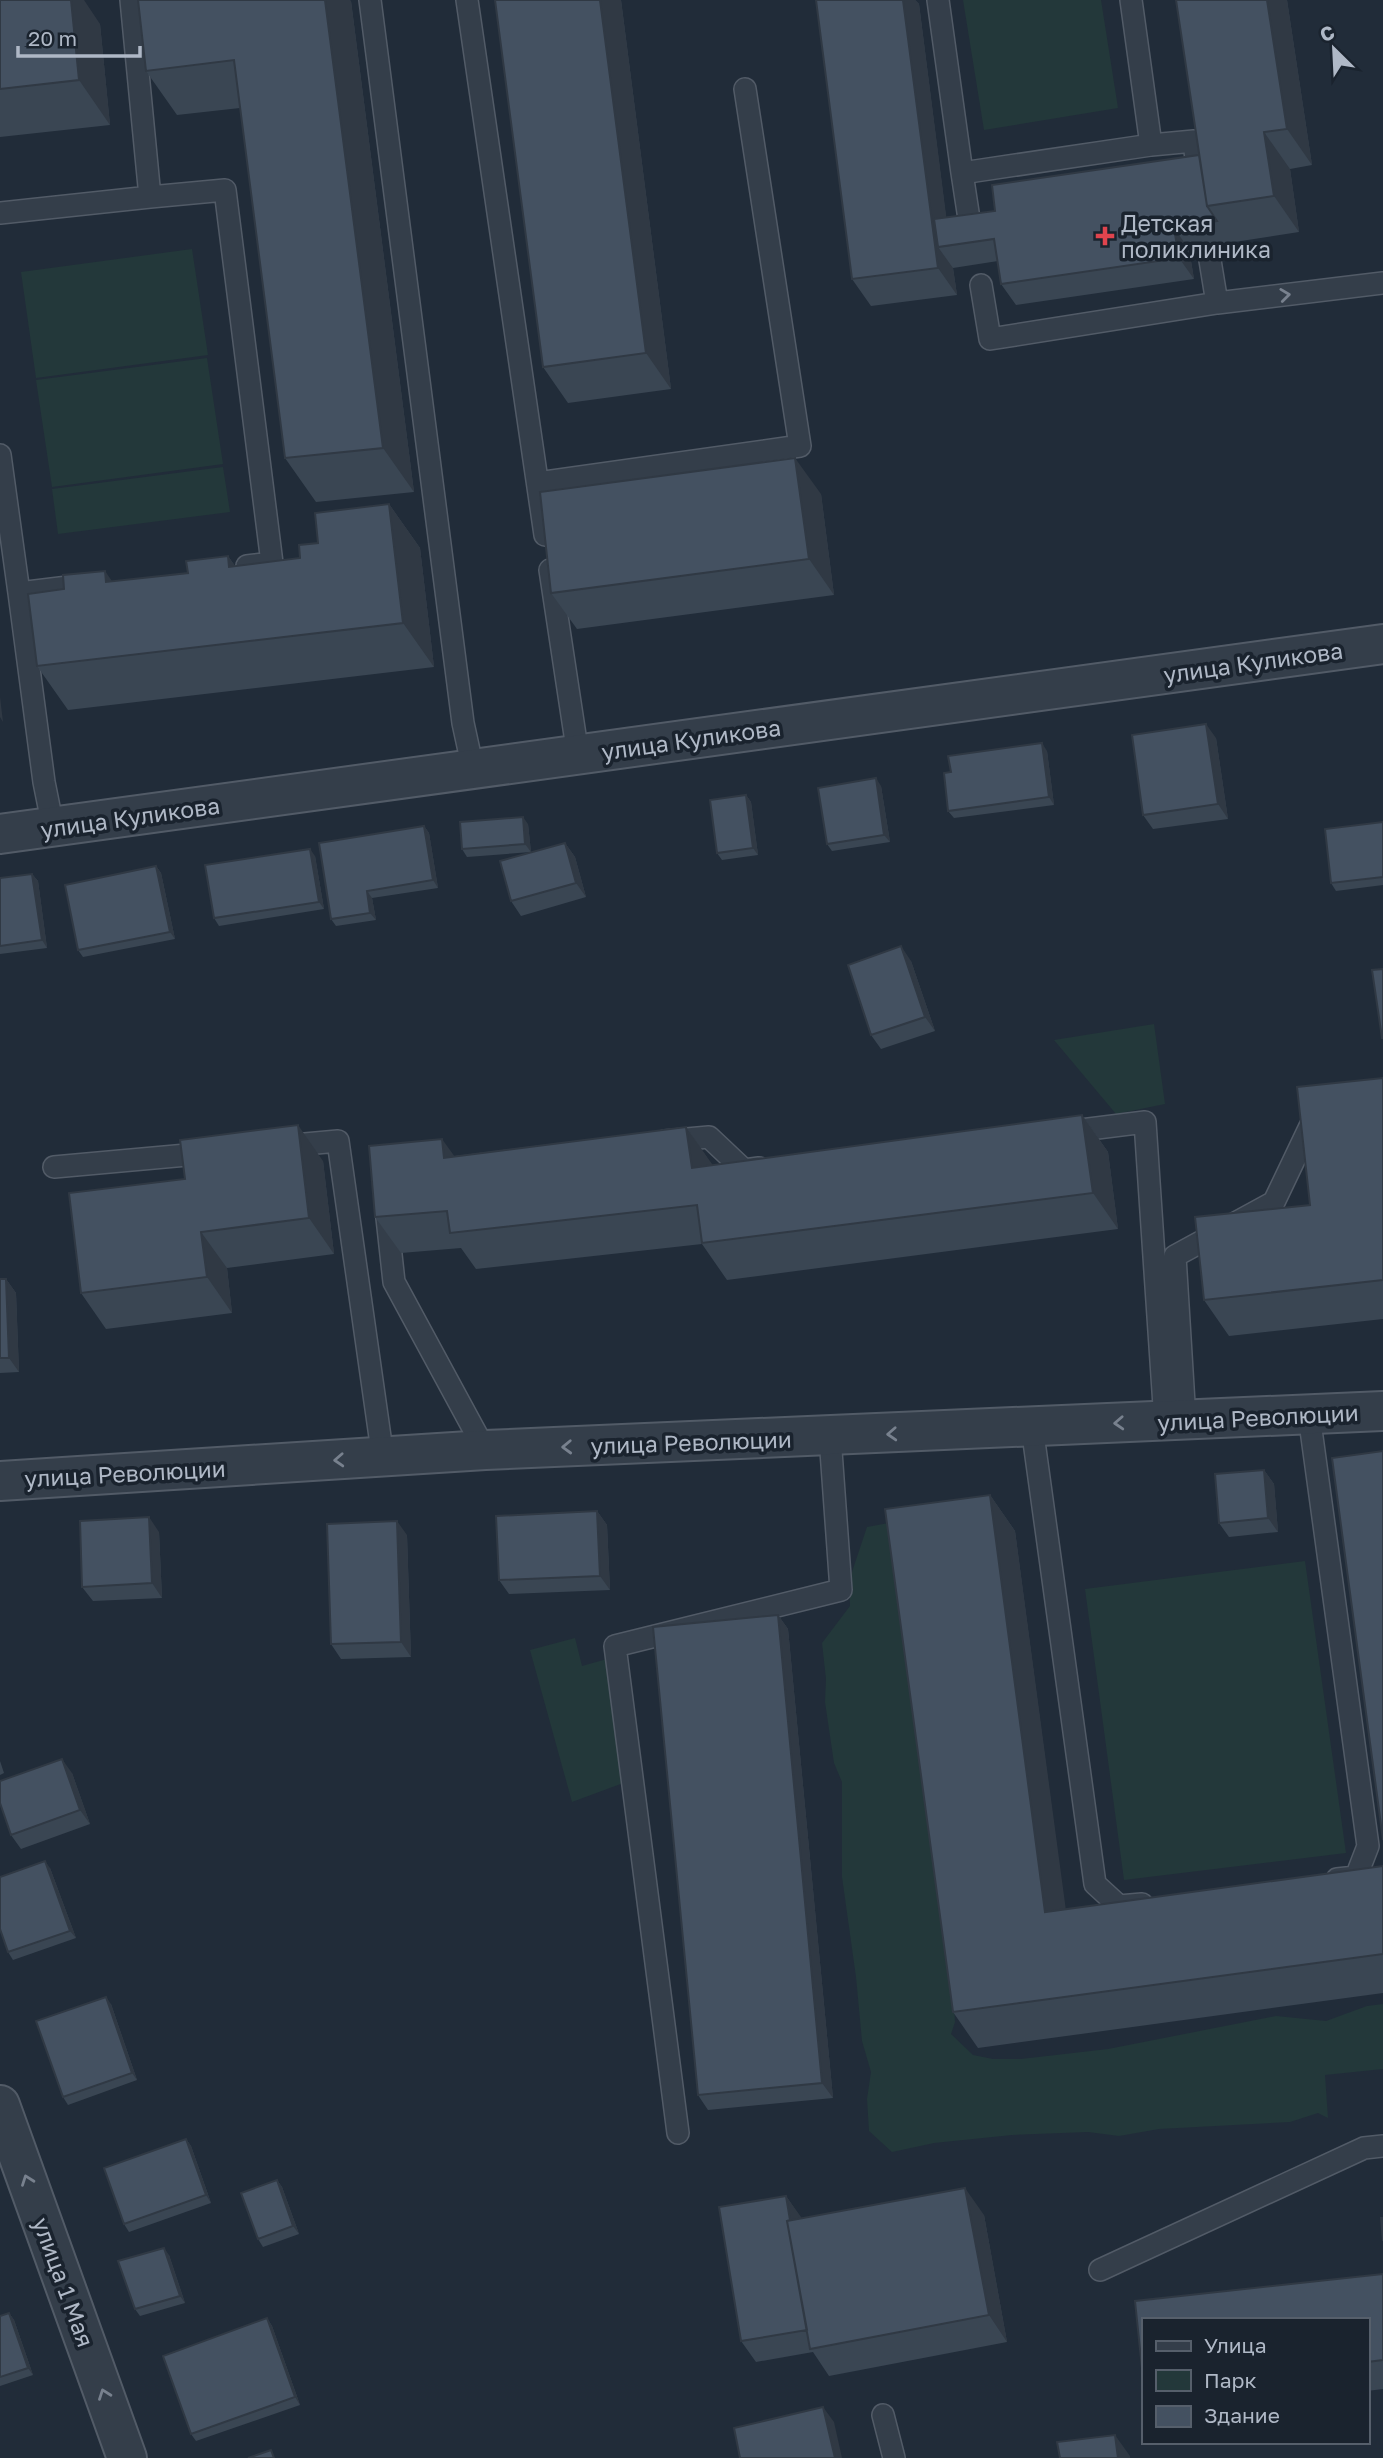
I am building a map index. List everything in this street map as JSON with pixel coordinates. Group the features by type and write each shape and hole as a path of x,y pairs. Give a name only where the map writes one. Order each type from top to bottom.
{"street":[{"name":"улица Куликова","path":"0,834 1383,644"},
{"name":"улица Революции","path":"0,1481 485,1450 1383,1411"},
{"name":"улица 1 Мая","path":"0,2105 127,2458"}],"lane":[{"path":"131,0 149,197"},
{"path":"370,0 463,723 472,769"},
{"path":"467,0 578,755"},
{"path":"937,0 971,232"},
{"path":"1131,0 1151,145"},
{"path":"538,483 800,446 745,89"},
{"path":"962,173 1194,141 1198,178"},
{"path":"0,213 225,190 272,563 232,568"},
{"path":"1207,242 1217,303"},
{"path":"981,285 990,339 1217,303 1383,283"},
{"path":"0,455 44,782 53,827"},
{"path":"19,593 112,582"},
{"path":"1175,1420 1175,1256 1274,1202 1315,1116 1329,1115"},
{"path":"1048,1134 1145,1122 1175,1420"},
{"path":"641,1143 709,1137 744,1170 785,1165"},
{"path":"257,1148 338,1141 383,1458"},
{"path":"54,1167 230,1151"},
{"path":"384,1193 394,1282 485,1450"},
{"path":"1309,1415 1368,1846 1356,1877 1315,1882"},
{"path":"1032,1427 1095,1884 1119,1906 1167,1901"},
{"path":"678,2133 615,1646 841,1590 830,1437"},
{"path":"1100,2270 1364,2148 1383,2146"},
{"path":"883,2415 894,2458"}],"green space":[{"path":"963,0 1101,0 1118,108 984,130"},
{"path":"192,249 208,355 36,378 21,272"},
{"path":"207,358 223,464 52,487 36,380"},
{"path":"223,467 230,512 58,534 52,489"},
{"path":"1154,1024 1165,1104 1116,1114 1054,1040"},
{"path":"894,1522 952,1971 955,2022 951,2034 973,2055 993,2059 1021,2059 1108,2049 1276,2016 1326,2021 1367,2006 1383,2004 1383,2069 1325,2075 1328,2118 1318,2113 1290,2122 1159,2129 1119,2136 1088,2132 1012,2135 934,2143 892,2152 869,2131 867,2099 871,2072 862,2041 842,1877 842,1782 834,1763 825,1702 826,1679 822,1643 850,1606 849,1581 867,1527"},
{"path":"1305,1561 1346,1853 1124,1880 1085,1589"},
{"path":"575,1638 582,1666 607,1659 626,1782 572,1802 530,1650"}],"building":[{"path":"0,0 71,0 79,80 0,89"},
{"path":"138,0 325,0 383,448 285,458 234,60 146,71"},
{"path":"495,0 600,0 646,353 543,367"},
{"path":"816,0 903,0 938,268 852,279"},
{"path":"1176,0 1267,0 1287,129 1264,132 1274,196 1207,206"},
{"name":"Детская поликлиника","path":"1199,155 1207,206 1217,221 1174,228 1179,258 1001,284 994,239 938,247 934,219 995,211 992,185"},
{"path":"795,458 809,559 551,593 540,492"},
{"path":"389,504 403,623 37,666 28,594 64,589 63,575 105,571 106,582 188,573 186,561 228,556 229,567 300,558 299,545 318,543 315,513"},
{"path":"1206,724 1218,804 1143,815 1132,735"},
{"path":"1042,743 1049,797 948,811 944,773 951,772 948,756"},
{"path":"876,778 884,835 827,844 818,788"},
{"path":"746,795 753,848 717,853 710,800"},
{"path":"523,817 525,844 462,849 460,822"},
{"path":"1383,822 1383,877 1331,883 1325,829"},
{"path":"424,826 433,880 367,891 370,913 331,919 319,843"},
{"path":"565,843 576,883 511,901 500,861"},
{"path":"310,849 319,902 214,918 205,865"},
{"path":"156,866 170,932 78,950 65,885"},
{"path":"32,874 42,940 0,946 0,878"},
{"path":"901,946 925,1017 871,1035 848,965"},
{"path":"1383,969 1383,1038 1382,1038 1372,970"},
{"path":"1383,1078 1383,1280 1204,1300 1195,1217 1310,1205 1297,1087"},
{"path":"1082,1115 1093,1193 702,1243 697,1205 450,1233 447,1211 375,1217 369,1146 442,1139 444,1158 686,1127 692,1168"},
{"path":"298,1125 309,1218 201,1232 207,1277 81,1293 69,1193 185,1179 180,1140"},
{"path":"0,1279 6,1279 9,1358 0,1358"},
{"path":"1383,1451 1383,1840 1332,1458"},
{"path":"1264,1470 1268,1518 1219,1523 1215,1474"},
{"path":"990,1495 1045,1912 1383,1866 1383,1954 953,2012 885,1509"},
{"path":"597,1511 600,1576 499,1580 496,1516"},
{"path":"149,1517 152,1583 82,1587 80,1521"},
{"path":"397,1521 401,1642 331,1644 327,1524"},
{"path":"778,1615 822,2083 698,2095 653,1627"},
{"path":"62,1759 80,1810 11,1835 0,1803 0,1781"},
{"path":"45,1861 70,1931 8,1952 0,1929 0,1877"},
{"path":"106,1997 132,2073 63,2097 36,2021"},
{"path":"186,2139 206,2195 124,2224 104,2168"},
{"path":"277,2180 293,2226 258,2239 241,2193"},
{"path":"965,2188 989,2315 810,2349 787,2221"},
{"path":"786,2196 790,2220 787,2221 807,2330 741,2341 719,2207"},
{"path":"164,2248 180,2296 135,2309 118,2261"},
{"path":"1383,2274 1383,2360 1369,2362 1369,2318 1142,2318 1142,2368 1135,2301"},
{"path":"9,2313 28,2368 0,2377 0,2316"},
{"path":"267,2318 295,2397 191,2434 163,2356"},
{"path":"823,2407 835,2458 740,2458 734,2428"},
{"path":"1115,2435 1118,2458 1060,2458 1057,2442"},
{"path":"271,2450 274,2458 248,2458"}],"place":[{"name":"Детская поликлиника","path":"1105,236"}]}
